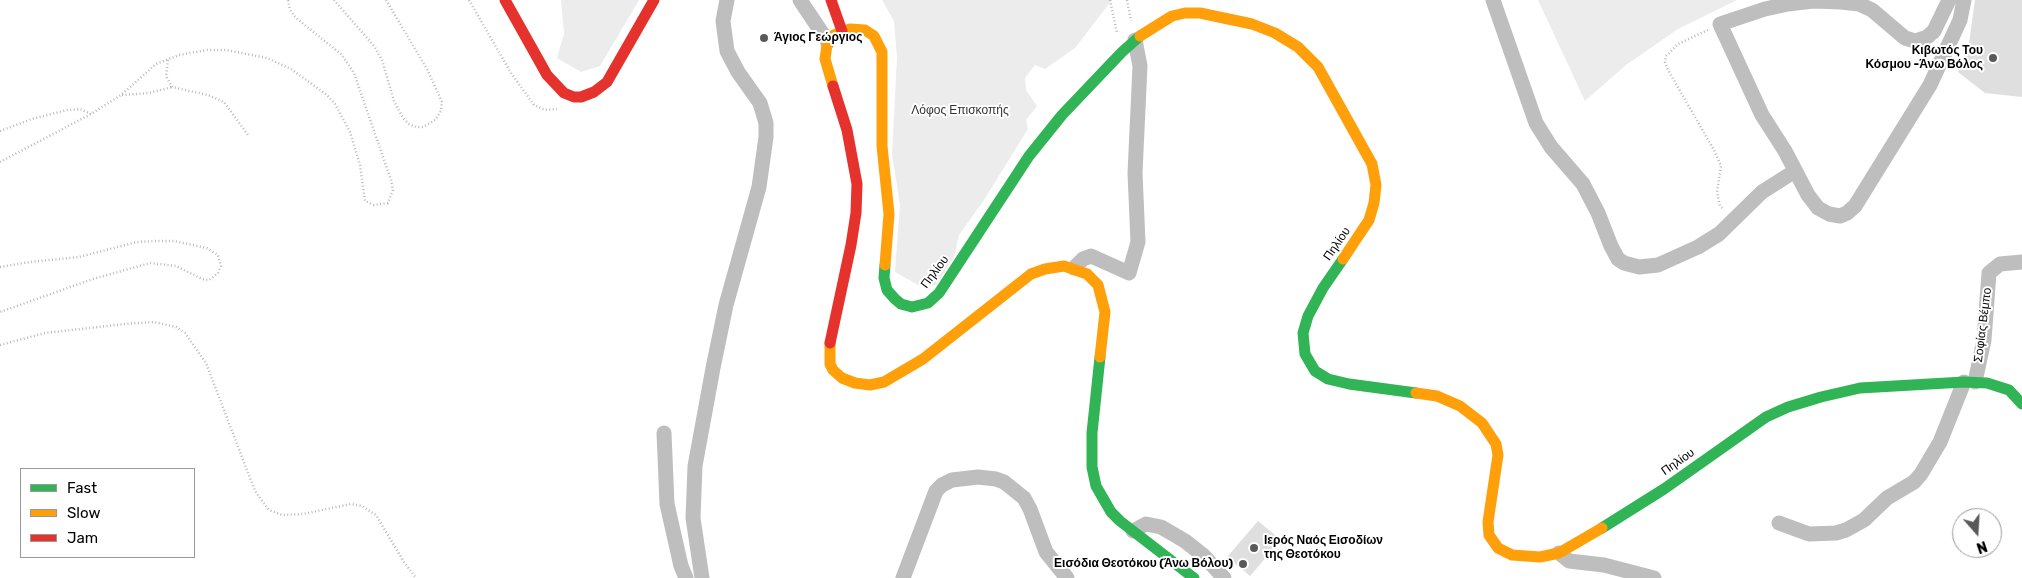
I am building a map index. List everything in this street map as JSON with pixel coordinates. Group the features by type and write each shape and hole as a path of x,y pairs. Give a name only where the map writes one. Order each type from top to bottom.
{"main road":[{"path":"505,0 547,75 558,88 569,96 586,96 601,88 607,82 654,0"},
{"path":"831,0 842,31 834,35 828,42 826,59 848,130 857,184 856,213 829,350 830,364 837,375 848,381 876,384 890,379 923,360 1031,274 1057,266 1074,268 1087,274 1094,281 1101,294 1105,312 1092,426 1091,458 1096,486 1111,512 1194,578"},
{"name":"Πηλίου","path":"842,31 858,28 871,33 881,48 883,62 882,146 890,214 884,278 888,290 898,302 907,307 916,307 928,303 939,293 1029,156 1062,115 1122,52 1158,24 1172,16 1185,13 1200,13 1234,19 1275,32 1298,47 1312,60 1326,78 1372,164 1375,178 1374,203 1369,220 1323,288 1304,326 1303,346 1311,365 1320,375 1335,381 1438,396 1468,411 1488,430 1497,450 1498,466 1488,522 1489,535 1494,544 1507,553 1540,557 1559,553 1610,524 1776,412 1821,397 1860,388 1969,382 1994,385 2009,390 2022,404"}],"street":[{"path":"702,578 693,518 696,466 724,314 734,270 759,187 766,137 766,123 760,103 738,72 727,51 723,21 727,0"},
{"path":"800,0 828,42"},
{"path":"1172,16 1180,0"},
{"path":"1494,0 1536,122 1552,148 1583,184 1618,260 1639,267 1663,263 1691,251 1719,234 1762,192 1795,171"},
{"path":"1949,0 1932,33 1924,39 1915,41 1902,36 1872,10 1859,4 1841,2 1813,1 1788,4 1765,9 1720,24 1762,115 1808,195 1818,208 1829,214 1840,216 1850,211 1877,173 1930,85 1960,20 1964,0"},
{"path":"1074,268 1083,259 1091,256 1129,273 1138,242 1135,173 1140,75 1136,40"},
{"name":"Σοφίας Βέμπο","path":"1779,523 1809,534 1841,531 1854,527 1887,498 1914,482 1922,474 1969,382 1984,340 1990,273 2000,264 2022,262"},
{"path":"664,433 667,504 681,566 686,578"},
{"path":"903,578 936,491 942,485 952,480 978,477 1004,482 1024,498 1046,552 1067,578"},
{"path":"1133,531 1146,524 1161,527 1185,541 1204,556 1224,578"},
{"path":"1559,553 1569,561 1604,565 1654,578"}],"path":[{"path":"0,162 91,114 121,95 156,64 179,55 207,50 226,50 267,58 305,78 327,95 335,104 350,132 360,165 364,201 374,205 388,203 393,190 392,180 354,73 342,55 296,18 290,10 288,0"},
{"path":"334,0 378,53 387,75 394,101 404,118 409,124 423,127 435,120 442,102 427,68 386,0"},
{"path":"469,0 507,66 534,105 540,109 551,111 561,107 569,96"},
{"path":"1110,0 1112,16 1122,52"},
{"path":"1720,24 1678,44 1666,56 1666,62 1667,68 1715,152 1721,166 1717,192 1720,206 1726,211 1739,213"},
{"path":"168,60 166,76 172,87"},
{"path":"121,95 149,93 172,87 208,95 224,102 248,136"},
{"path":"0,131 32,119 67,110 80,109 91,114"},
{"path":"0,267 79,257 137,242 156,240 174,241 207,248 218,255 221,266 210,280 202,279 176,266 150,263 93,279 0,312"},
{"path":"0,344 45,333 125,324 154,322 176,327 185,333 206,363 255,490 269,510 282,514 303,514 351,504 362,506 376,515 404,562 416,578"}],"green space":[{"path":"561,0 639,0 600,66 581,72 557,58 564,34"},
{"name":"Λόφος Επισκοπής","path":"882,0 1112,0 1075,48 1045,69 1035,65 1025,78 1026,90 1037,106 1026,120 1028,129 984,200 959,235 954,257 936,285 928,287 918,285 895,272 900,205 892,154 897,58 894,21"},
{"path":"1538,0 1737,0 1678,29 1626,65 1585,101"}],"building":[{"name":"Κιβωτός Του Κόσμου -Άνω Βόλος","path":"1975,0 2022,0 2022,97 1985,93 1958,72 1969,43"},
{"name":"Ιερός Ναός Εισοδίων της Θεοτόκου","path":"1258,521 1281,540 1250,576 1227,557"}],"traffic: fast":[{"path":"885,265 884,278 887,290 895,299 901,304 912,307 928,303 939,293 1029,156 1062,115 1122,52 1140,36"},
{"path":"1343,259 1323,288 1308,316 1303,333 1305,354 1315,371 1328,379 1349,384 1416,393"},
{"path":"1100,357 1092,433 1092,467 1096,486 1111,512 1120,521 1194,578"},
{"path":"1602,528 1664,489 1766,417 1788,407 1821,397 1860,388 1964,382 1987,383 2009,390 2022,404"}],"traffic: slow":[{"path":"1140,36 1172,16 1185,13 1200,13 1252,24 1275,33 1298,47 1318,67 1372,164 1376,185 1374,203 1369,220 1343,259"},
{"path":"833,86 825,59 827,45 834,35 850,29 865,30 874,36 882,52 882,146 889,214 885,265"},
{"path":"830,343 830,364 833,370 842,378 855,383 870,385 884,382 923,359 1031,274 1045,269 1064,266 1087,274 1098,285 1105,312 1100,357"},
{"path":"1416,393 1437,396 1460,406 1482,423 1496,444 1498,455 1488,522 1489,535 1498,548 1512,555 1540,557 1559,553 1602,528"}],"traffic: jam":[{"path":"505,0 547,75 564,93 574,97 581,97 594,92 607,82 654,0"},
{"path":"831,0 842,31"},
{"path":"830,343 851,245 856,213 857,184 847,130 833,86"}],"place":[{"name":"Άγιος Γεώργιος","path":"764,38"},
{"name":"Κιβωτός Του Κόσμου -Άνω Βόλος","path":"1993,58"},
{"name":"Ιερός Ναός Εισοδίων της Θεοτόκου","path":"1254,548"},
{"name":"Εισόδια Θεοτόκου (Άνω Βόλου)","path":"1243,564"}]}
